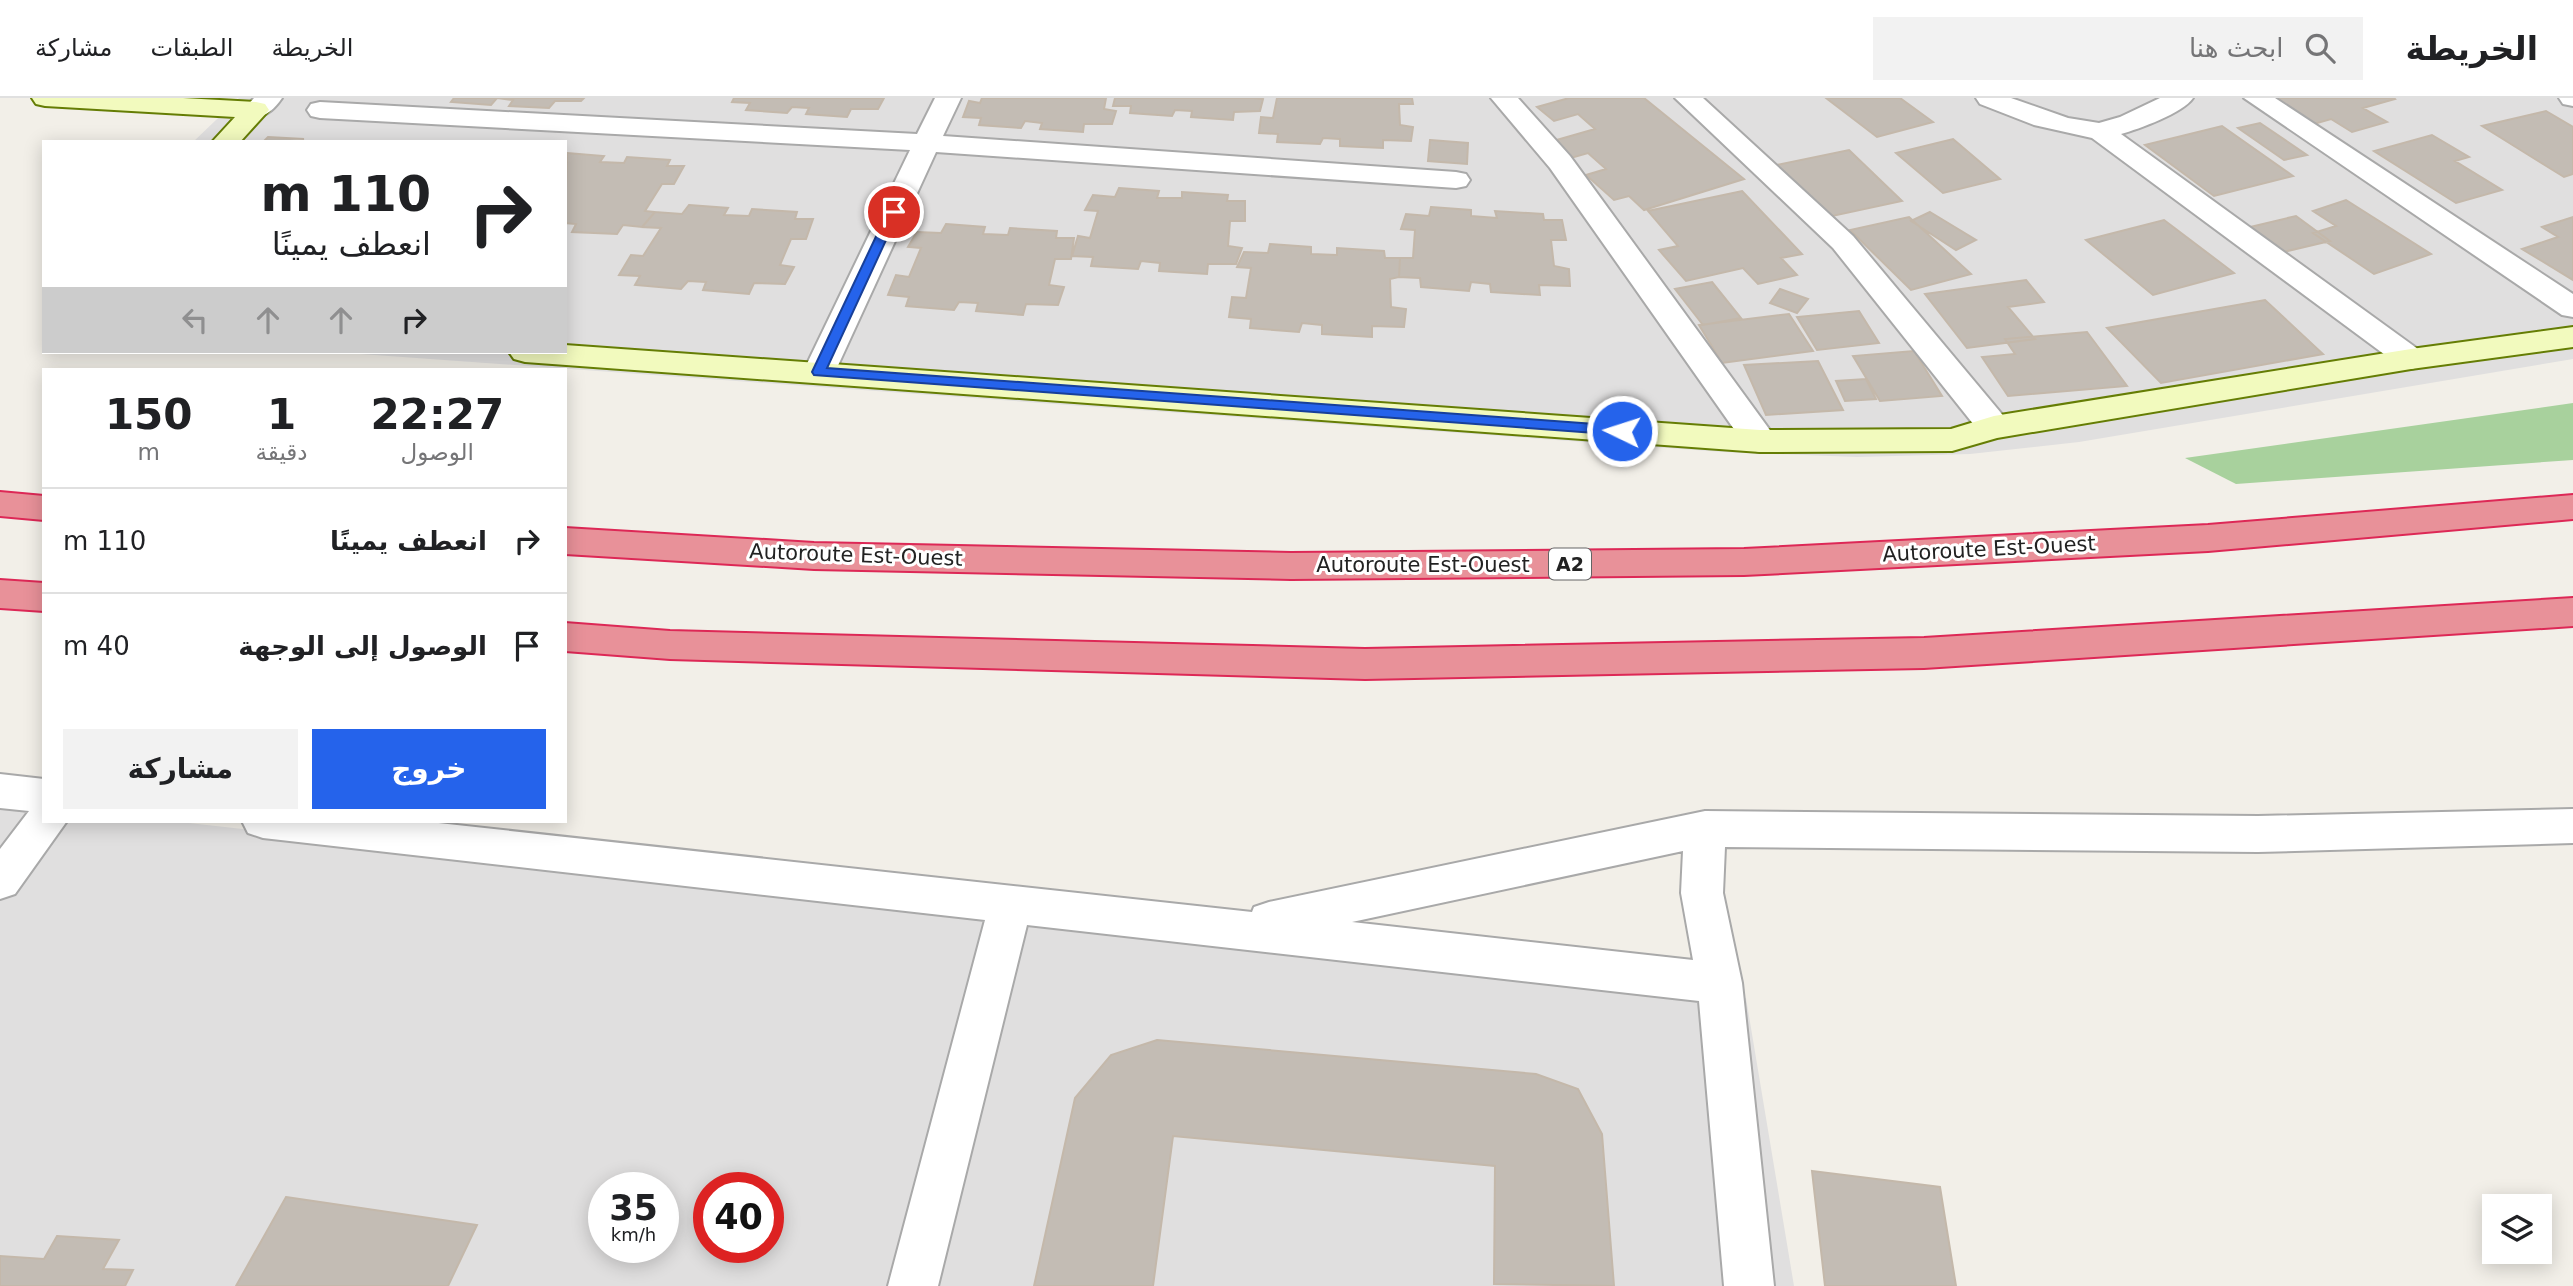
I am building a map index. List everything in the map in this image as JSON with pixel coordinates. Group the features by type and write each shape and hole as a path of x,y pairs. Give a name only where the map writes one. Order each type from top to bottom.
{"highway":[{"path":"0,504 42,508"},
{"name":"Autoroute Est-Ouest","path":"567,541 814,556 1277,566 1744,562 2208,538 2573,507"},
{"path":"0,594 42,597"},
{"path":"567,637 670,645 1364,664 1924,653 2573,612"}],"street":[{"path":"45,98 262,104"},
{"path":"819,372 948,98"},
{"path":"1504,98 1560,162 1760,441"},
{"path":"1688,98 1843,242 1994,427"},
{"path":"1989,98 2029,115 2099,131 2411,359"},
{"path":"2099,131 2140,118 2180,98"},
{"path":"2257,98 2573,309"},
{"path":"227,140 262,104"},
{"path":"320,110 926,143 1456,180"},
{"path":"554,354 1760,441 1952,440 1994,427 2411,359 2573,337"},
{"path":"0,791 42,796"},
{"path":"0,881 44,823"},
{"path":"280,823 1720,983"},
{"path":"1233,928 1705,829 2258,834 2573,826"},
{"path":"1705,829 1702,893 1720,983 1749,1286"},
{"path":"913,1286 1011,904"}],"shaded area":[{"path":"239,98 2573,98 2573,359 2079,442 1970,454 1857,457 1723,452 361,354 567,354 567,140 195,140"},
{"path":"0,802 42,806 42,823 189,823 1746,998 1794,1286 0,1286"}],"green space":[{"path":"2573,403 2573,460 2236,484 2185,458"}],"building":[{"path":"454,98 497,98 491,105 451,102"},
{"path":"497,98 584,98 581,101 555,101 549,108 509,106 513,100"},
{"path":"734,98 884,98 878,109 851,109 847,117 806,114 809,108 792,107 787,113 746,110 750,103 732,102"},
{"path":"982,98 1106,98 1104,109 1116,111 1112,124 1084,124 1083,132 1040,129 1042,123 1025,121 1021,128 979,125 981,118 963,117 969,101 980,103"},
{"path":"1115,98 1263,99 1260,111 1234,112 1233,120 1191,117 1192,111 1175,110 1172,116 1130,113 1131,106 1113,106"},
{"path":"1277,98 1412,98 1413,104 1399,104 1400,125 1413,127 1411,141 1383,140 1383,148 1340,146 1340,139 1323,138 1320,144 1277,142 1278,134 1259,133 1261,117 1273,118"},
{"path":"1569,98 1644,98 1744,179 1644,210 1629,196 1614,200 1586,175 1606,169 1588,153 1571,158 1553,141 1595,129 1578,114 1554,121 1537,107"},
{"path":"1826,98 1900,98 1933,122 1877,137"},
{"path":"2280,98 2395,99 2363,108 2387,122 2352,132 2331,119 2307,126 2268,101"},
{"path":"2546,111 2573,127 2573,174 2564,177 2482,126"},
{"path":"2260,123 2307,155 2284,160 2238,128"},
{"path":"2222,126 2293,176 2214,196 2145,145"},
{"path":"2432,135 2469,157 2455,161 2502,190 2456,203 2374,151"},
{"path":"268,137 304,139 290,140 265,140"},
{"path":"1953,139 2000,179 1943,193 1896,153"},
{"path":"1430,140 1468,143 1467,164 1428,161"},
{"path":"1849,150 1902,201 1823,218 1772,166"},
{"path":"567,153 604,156 600,162 624,163 627,157 670,160 667,166 684,166 674,184 662,184 645,211 655,212 642,227 623,225 617,234 572,232 576,224 567,223"},
{"path":"1119,188 1159,191 1157,198 1182,198 1182,192 1228,195 1227,201 1245,201 1245,221 1230,221 1228,246 1242,248 1236,264 1208,264 1207,274 1159,271 1160,263 1141,261 1138,269 1091,266 1093,257 1072,256 1078,236 1090,238 1098,211 1085,210 1093,195 1115,197"},
{"path":"1742,191 1802,254 1781,258 1797,275 1758,284 1743,268 1686,281 1659,250 1678,246 1648,211"},
{"path":"2346,200 2431,254 2374,274 2313,233 2336,226 2313,211"},
{"path":"689,205 728,208 724,215 749,216 752,209 797,212 795,219 813,219 806,239 791,239 780,265 794,267 785,284 754,283 749,294 703,290 706,282 688,281 681,289 635,285 640,276 619,275 631,255 643,256 661,228 642,227 655,212 682,214"},
{"path":"1431,207 1471,210 1471,216 1497,218 1495,211 1543,214 1544,220 1562,220 1566,240 1551,240 1554,266 1569,269 1570,286 1539,285 1540,295 1491,292 1490,284 1471,282 1469,291 1421,287 1420,278 1399,277 1400,258 1413,258 1415,230 1401,229 1406,214 1429,216"},
{"path":"1930,212 1976,240 1956,250 1911,221"},
{"path":"2296,216 2330,241 2279,253 2246,228"},
{"path":"1909,217 1971,274 1911,290 1850,230"},
{"path":"2573,217 2573,280 2522,249 2558,237 2542,227"},
{"path":"2164,220 2234,273 2153,295 2086,240"},
{"path":"946,224 985,227 983,234 1008,235 1010,228 1057,231 1056,238 1074,238 1071,259 1055,259 1049,285 1064,287 1058,305 1026,304 1023,315 976,311 978,303 959,302 954,310 906,306 909,297 888,295 896,275 909,277 921,248 908,247 917,232 941,233"},
{"path":"1270,244 1311,247 1311,254 1337,255 1337,248 1384,251 1385,258 1400,258 1399,277 1390,279 1391,307 1406,309 1404,327 1372,326 1372,337 1322,334 1322,325 1302,323 1299,332 1250,328 1251,319 1229,317 1232,297 1246,298 1251,268 1237,267 1244,252 1268,253"},
{"path":"2026,280 2044,302 2008,307 2035,339 1967,348 1925,294"},
{"path":"1712,282 1741,318 1703,325 1675,289"},
{"path":"1780,289 1808,299 1797,313 1770,303"},
{"path":"2265,300 2323,354 2161,383 2107,328"},
{"path":"1859,311 1879,343 1817,350 1797,317"},
{"path":"1789,314 1813,351 1722,363 1699,325"},
{"path":"2087,332 2127,386 2008,396 1982,357 2015,354 2005,339"},
{"path":"1914,351 1942,396 1880,401 1853,356"},
{"path":"1818,361 1843,410 1766,415 1744,365"},
{"path":"1866,379 1876,399 1845,401 1836,381"},
{"path":"1157,1040 1536,1074 1578,1089 1602,1134 1614,1286 1494,1284 1495,1166 1173,1136 1153,1286 1034,1286 1075,1098 1111,1055"},
{"path":"1812,1171 1940,1187 1956,1286 1825,1286"},
{"path":"286,1197 477,1225 448,1286 236,1286"},
{"path":"57,1236 119,1240 103,1269 133,1270 125,1286 0,1286 0,1256 44,1259"}],"route":[{"path":"894,212 819,372 1622,431"}]}
